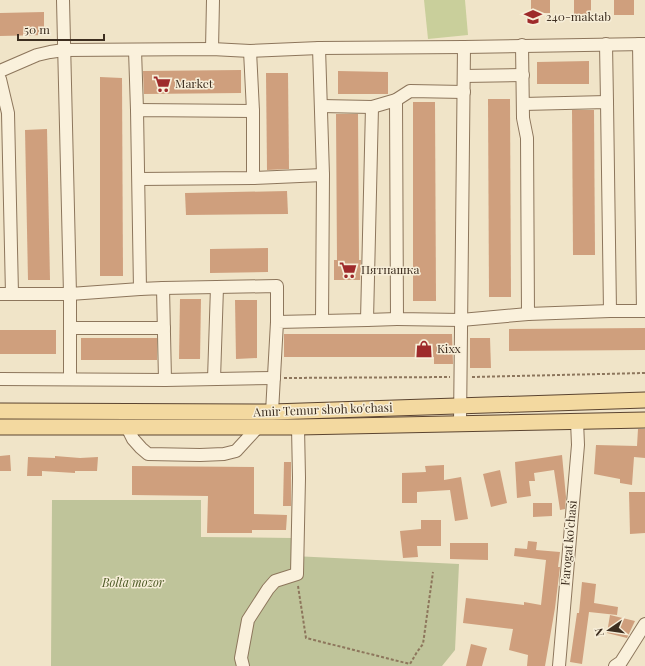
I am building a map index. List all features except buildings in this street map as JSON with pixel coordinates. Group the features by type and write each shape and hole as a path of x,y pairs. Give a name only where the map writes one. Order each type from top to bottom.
{"main road":[{"name":"Amir Temur shoh ko'chasi","path":"0,411 272,412 645,400"},
{"name":"Amir Temur shoh ko'chasi","path":"0,427 298,427 645,420"}],"street":[{"path":"63,0 70,294 70,380"},
{"path":"212,49 213,0"},
{"path":"606,44 610,311"},
{"path":"0,71 37,55 64,50 250,50 642,44 644,311 528,314 461,320 397,319 277,322"},
{"path":"522,45 523,118 527,138 528,314"},
{"path":"460,424 464,47"},
{"path":"319,48 323,175 322,321"},
{"path":"135,50 139,179 140,289"},
{"path":"250,50 253,111 253,178"},
{"path":"464,76 522,75"},
{"path":"0,79 8,114 6,294 70,294 163,288 277,286 277,322 272,412"},
{"path":"321,106 372,107 396,100 410,91 464,92"},
{"path":"396,100 397,319"},
{"path":"523,104 607,102"},
{"path":"367,320 372,107"},
{"path":"137,110 253,111"},
{"path":"139,179 253,178 323,175"},
{"path":"214,379 217,287"},
{"path":"163,288 165,380"},
{"path":"70,328 164,328"},
{"path":"0,379 165,380 274,378"},
{"name":"Farogat ko'chasi","path":"559,666 578,445 577,421"},
{"path":"127,427 133,439 148,454 200,455 224,454 236,451 258,427"},
{"path":"243,666 241,658 248,620 268,589 275,581 297,574 299,478 298,427"},
{"path":"615,666 621,662 645,624"}],"path":[{"path":"297,574 306,638 410,664 423,644 433,572"}],"green space":[{"path":"424,0 465,0 468,35 428,39"},
{"name":"Bolta mozor","path":"52,500 201,500 201,537 292,538 293,556 459,564 455,650 442,666 51,666"}],"place":[{"name":"240-maktab","path":"533,17"},
{"name":"Market","path":"162,84"},
{"name":"Пятнашка","path":"348,270"},
{"name":"Kixx","path":"424,349"}]}
